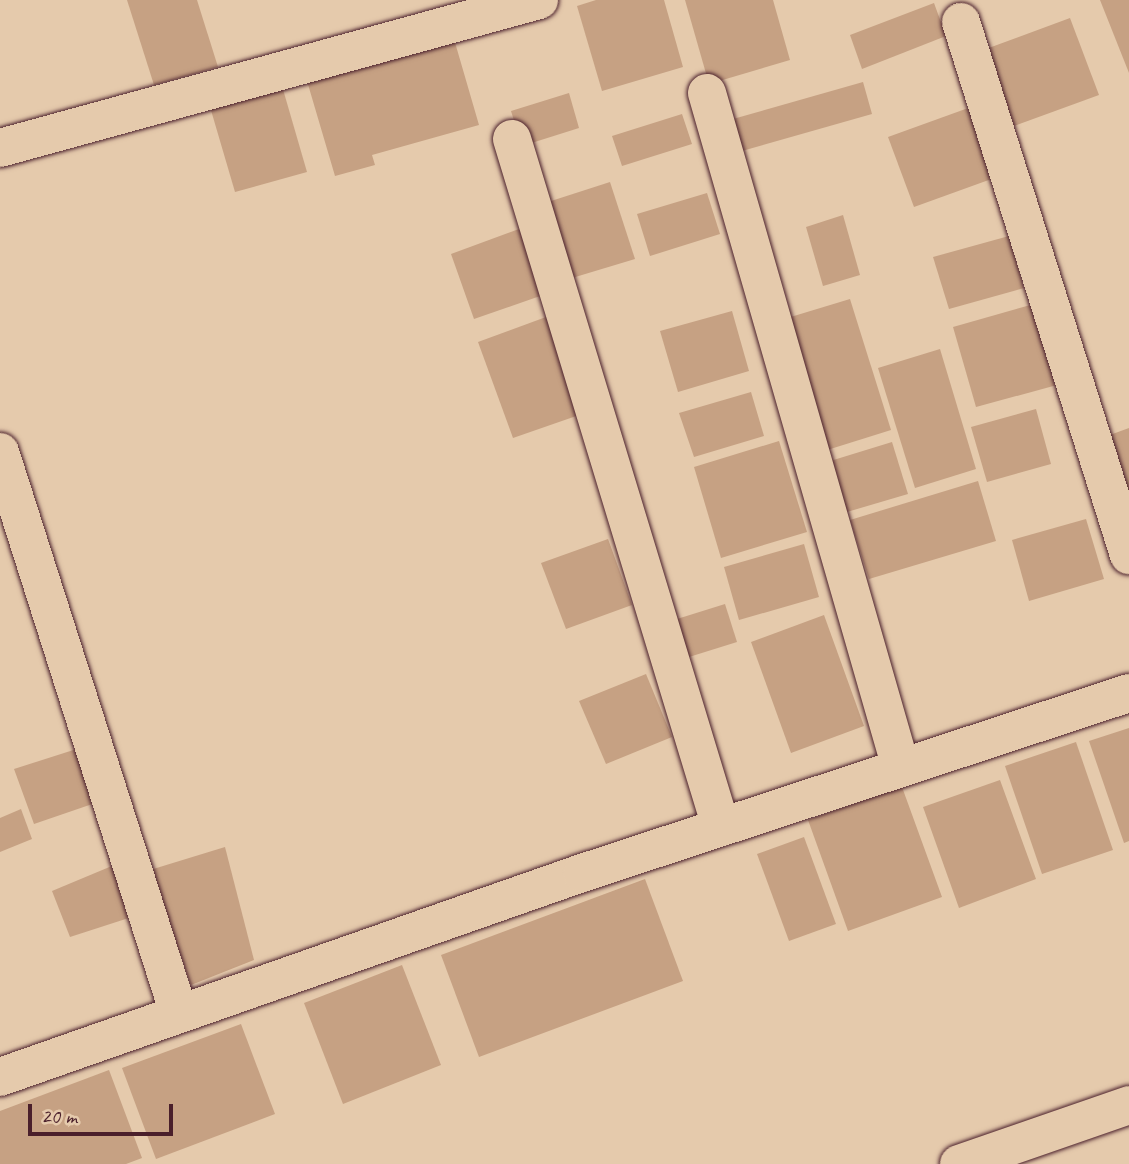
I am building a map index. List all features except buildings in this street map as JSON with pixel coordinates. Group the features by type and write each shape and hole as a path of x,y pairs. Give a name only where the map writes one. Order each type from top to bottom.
{"street":[{"path":"0,148 539,0"},
{"path":"961,22 1129,555"},
{"path":"707,93 901,768"},
{"path":"512,139 721,827"},
{"path":"0,452 179,1014"},
{"path":"0,1077 721,827 1129,693"},
{"path":"959,1164 1129,1105"}]}
